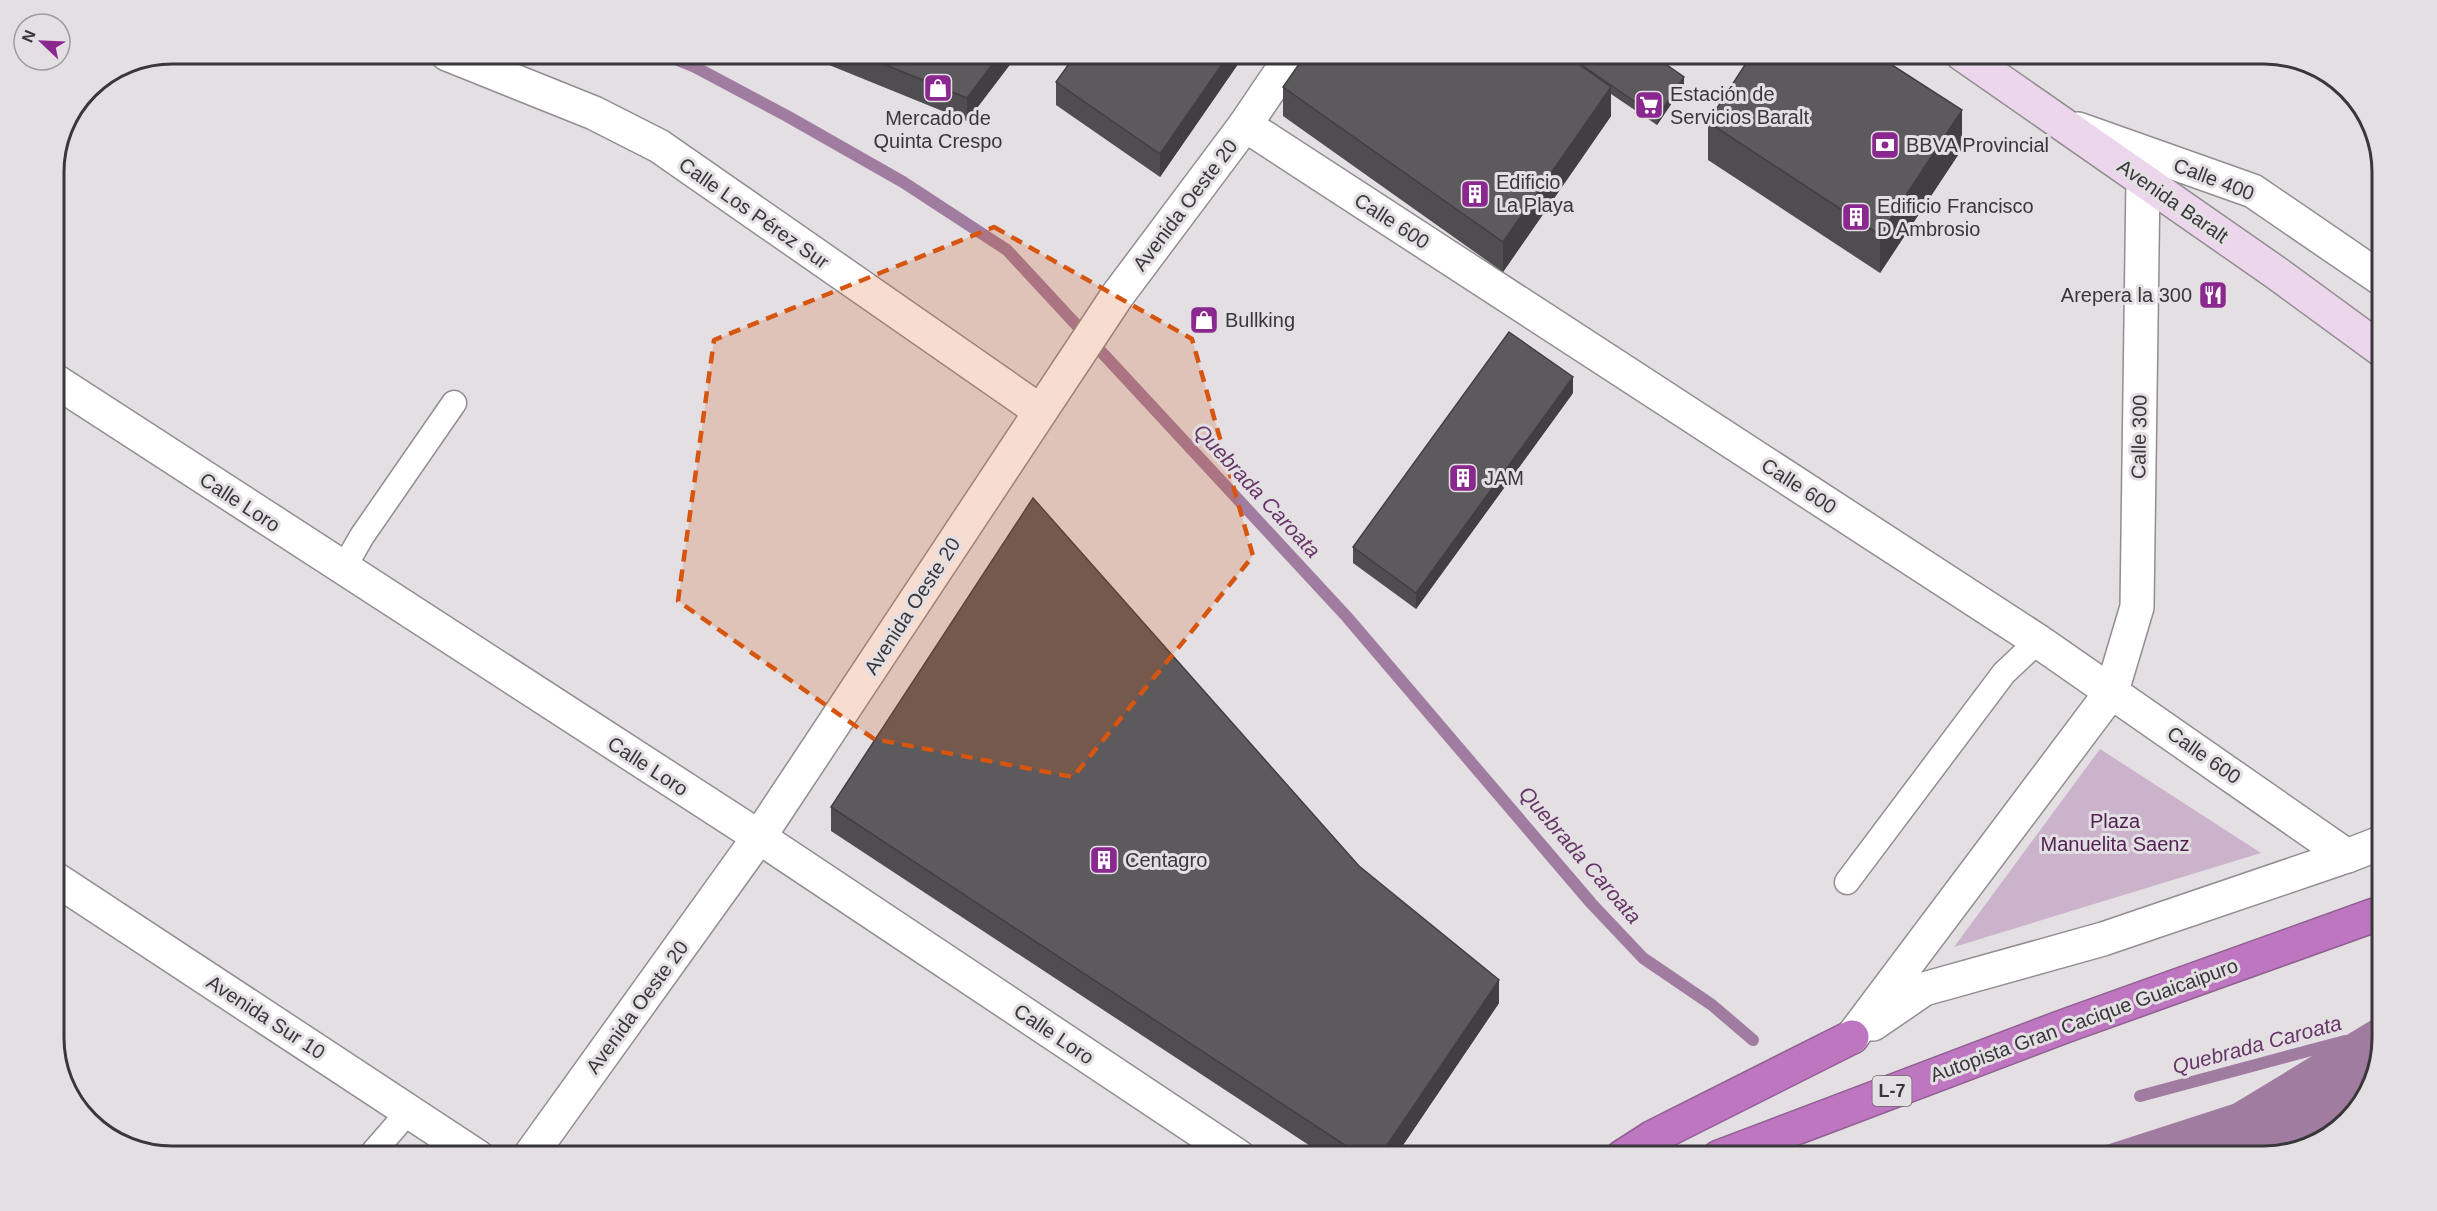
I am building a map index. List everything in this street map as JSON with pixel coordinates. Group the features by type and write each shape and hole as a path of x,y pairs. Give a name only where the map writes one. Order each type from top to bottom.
{"highway":[{"name":"Autopista Gran Cacique Guaicaipuro","path":"1748,1146 2065,1026 2372,916"},
{"path":"1639,1146 1852,1038"}],"main road":[{"name":"Avenida Baralt","path":"1977,64 2275,272 2372,343"}],"street":[{"name":"Avenida Oeste 20","path":"537,1146 759,837 1117,296 1245,125 1286,64"},
{"name":"Calle Los Pérez Sur","path":"474,65 594,113 659,146 1040,411"},
{"name":"Calle 400","path":"2062,123 2253,191 2372,272"},
{"name":"Calle 600","path":"1245,125 2038,641 2348,856"},
{"name":"Calle 300","path":"2112,691 2137,607 2143,180"},
{"name":"Calle Loro","path":"65,387 759,837 1222,1146"},
{"path":"1852,1038 2112,691"},
{"path":"1852,1038 1924,989 2103,939 2372,846"},
{"name":"Avenida Sur 10","path":"65,885 462,1146"}],"lane":[{"path":"343,569 362,536 454,403"},
{"path":"1846,882 2004,673 2038,641"},
{"path":"379,1146 409,1111"}],"highlighted area":[{"path":"994,227 1192,339 1253,556 1073,777 874,739 678,601 714,340"}],"green space":[{"name":"Plaza Manuelita Saenz","path":"2100,749 2261,853 1954,947"}],"shaded area":[{"path":"2372,1020 2372,1052 2361,1086 2346,1110 2336,1120 2306,1138 2278,1146 2103,1146 2233,1104"}],"building":[{"path":"1222,64 1160,154 1056,82 1068,65"},
{"name":"Edificio La Playa","path":"1299,64 1579,64 1611,87 1503,242 1283,87"},
{"path":"1581,64 1666,64 1684,77 1657,117"},
{"name":"Edificio Francisco D Ambrosio","path":"1745,64 1891,64 1962,110 1880,235 1708,122"},
{"path":"885,65 992,65 967,98"},
{"name":"JAM","path":"1509,332 1573,377 1416,593 1353,547"},
{"name":"Centagro","path":"1033,498 1359,866 1499,980 1386,1146 1346,1146 831,807"}],"waterway":[{"name":"Quebrada Caroata","path":"689,65 787,116 903,182 1007,250 1347,617 1591,903 1643,958 1712,1005 1753,1040"},
{"name":"Quebrada Caroata","path":"2140,1096 2345,1041"}],"place":[{"name":"Mercado de Quinta Crespo","path":"938,88"},
{"name":"Estación de Servicios Baralt","path":"1649,105"},
{"name":"BBVA Provincial","path":"1885,145"},
{"name":"Edificio La Playa","path":"1475,194"},
{"name":"Edificio Francisco D Ambrosio","path":"1856,217"},
{"name":"Arepera la 300","path":"2213,295"},
{"name":"Bullking","path":"1204,320"},
{"name":"JAM","path":"1463,478"},
{"name":"Centagro","path":"1104,860"}]}
